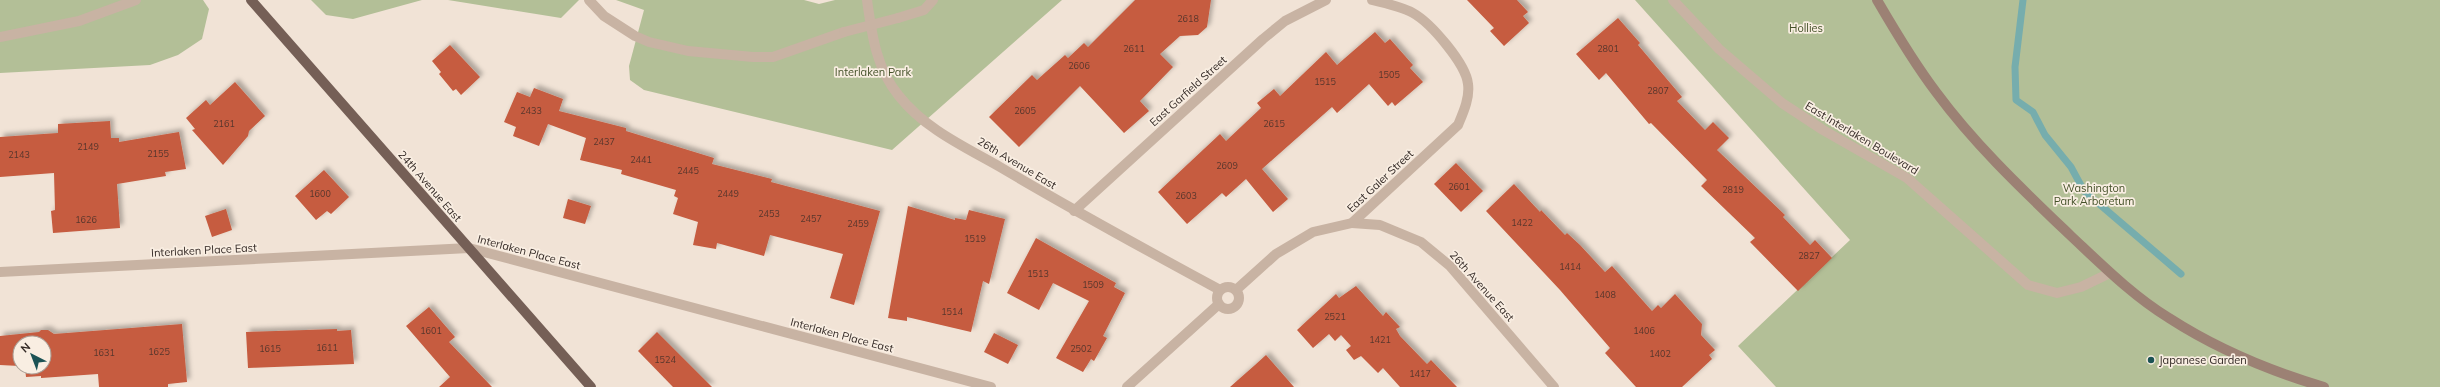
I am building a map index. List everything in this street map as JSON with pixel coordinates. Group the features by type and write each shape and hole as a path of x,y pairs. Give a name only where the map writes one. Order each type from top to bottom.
{"main road":[{"name":"24th Avenue East","path":"251,0 591,387"},
{"path":"1877,0 1936,93 1961,123 2039,205 2110,273 2167,318 2236,355 2290,377 2324,387"}],"street":[{"path":"0,37 79,21 136,0"},
{"path":"589,0 604,16 626,31 649,42 688,50 753,57 773,56 844,32 924,10 933,0"},
{"name":"26th Avenue East","path":"867,0 874,45 880,63 888,80 910,110 940,132 1074,211 1220,290"},
{"name":"East Garfield Street","path":"1074,211 1263,39 1285,21 1326,0"},
{"name":"East Galer Street","path":"1236,290 1276,254 1313,232 1352,223 1458,125 1466,107 1468,84 1461,65 1446,43 1413,13 1372,0"},
{"name":"East Interlaken Boulevard","path":"1673,0 1730,60 1782,103 1823,130 1908,178 2028,285 2057,293 2081,287 2110,273"},
{"name":"26th Avenue East","path":"1352,223 1380,224 1421,242 1450,266 1554,387"},
{"name":"Interlaken Place East","path":"0,272 469,248 991,387"},
{"path":"1231,287 1236,290 1239,298 1234,308 1224,308 1219,304 1217,297 1220,290 1231,287"},
{"path":"1127,387 1219,304"}],"green space":[{"path":"0,0 203,0 209,9 202,39 178,55 150,65 0,73"},
{"path":"311,0 422,0 353,19 326,15"},
{"path":"448,0 579,0 561,18"},
{"name":"Interlaken Park","path":"616,0 804,0 819,4 835,0 1062,0 892,150 644,90 630,80 629,66 644,10"},
{"name":"Washington Park Arboretum","path":"1635,0 2440,0 2440,387 1776,387 1738,346 1850,240"}],"building":[{"path":"1135,0 1211,0 1207,27 1198,35 1180,36 1160,54 1173,67 1140,101 1149,111 1124,133 1080,86 1019,147 989,117 1032,75 1037,80 1065,55 1068,58 1084,43 1088,47"},
{"path":"1467,0 1517,0 1528,12 1523,16 1529,23 1504,46 1490,31 1494,28"},
{"path":"1618,18 1640,43 1638,45 1682,97 1677,101 1705,130 1713,122 1729,138 1717,150 1785,215 1783,217 1810,245 1815,240 1832,258 1798,291 1750,242 1755,238 1701,186 1707,180 1651,123 1649,124 1606,73 1599,80 1576,54"},
{"path":"1375,32 1385,43 1390,39 1413,65 1410,68 1423,82 1395,106 1392,102 1388,106 1369,84 1337,113 1332,107 1262,169 1288,199 1273,212 1246,179 1226,197 1222,193 1187,224 1158,192 1220,134 1226,141 1261,108 1257,103 1274,89 1280,96 1326,52 1337,65"},
{"path":"450,45 480,77 461,95 456,89 453,91 439,74 441,72 432,61"},
{"path":"235,82 265,116 249,131 248,136 223,165 192,130 195,129 186,118 206,100 210,105"},
{"path":"534,88 563,99 559,111 626,128 626,131 714,158 712,164 772,179 771,182 880,211 854,305 830,298 843,254 770,235 764,256 717,243 716,249 693,245 698,222 673,214 678,198 674,196 676,190 621,174 622,170 580,160 586,138 548,124 539,146 513,136 516,127 504,122 517,92 530,97"},
{"path":"110,121 111,138 119,138 119,142 179,132 186,169 165,172 166,176 117,184 120,228 53,233 51,211 55,210 54,173 0,177 0,137 58,133 58,124"},
{"path":"1456,163 1483,191 1461,212 1434,184"},
{"path":"324,170 349,197 331,214 327,211 316,220 295,196"},
{"path":"1514,184 1540,212 1541,210 1565,235 1567,233 1580,245 1605,272 1612,266 1652,311 1658,305 1661,308 1675,294 1702,324 1701,335 1715,350 1709,355 1712,359 1682,387 1636,387 1605,353 1610,348 1560,290 1486,211"},
{"path":"568,199 591,206 585,224 563,218"},
{"path":"908,206 955,220 955,218 966,220 969,210 1005,219 989,284 983,281 971,332 907,317 907,321 888,318"},
{"path":"226,209 232,230 212,237 205,216"},
{"path":"1036,238 1116,283 1114,287 1125,293 1103,336 1107,338 1094,361 1091,359 1083,372 1056,358 1089,301 1053,283 1039,310 1007,293"},
{"path":"1356,286 1383,316 1386,312 1400,327 1396,329 1400,336 1427,364 1431,360 1457,387 1400,387 1383,368 1378,373 1361,356 1354,360 1346,350 1351,346 1341,335 1335,341 1329,334 1313,348 1297,330 1336,294 1339,298"},
{"path":"429,307 455,337 449,342 492,387 439,387 450,377 406,326"},
{"path":"182,324 187,382 168,384 168,387 99,387 98,374 41,378 41,376 26,377 26,375 52,375 52,335 12,335 12,366 0,365 0,336 39,332 41,330 48,330 54,334"},
{"path":"337,329 337,331 351,330 354,364 248,368 246,332"},
{"path":"657,332 712,387 673,387 638,351"},
{"path":"994,333 1018,345 1008,364 984,352"},
{"path":"1266,355 1294,387 1230,387 1255,365"}],"waterway":[{"path":"2023,0 2015,67 2016,100 2033,112 2045,135 2071,167 2084,191 2181,274"}],"place":[{"name":"Japanese Garden","path":"2151,360"}],"park label":[{"name":"Hollies","path":"1806,28"}]}
